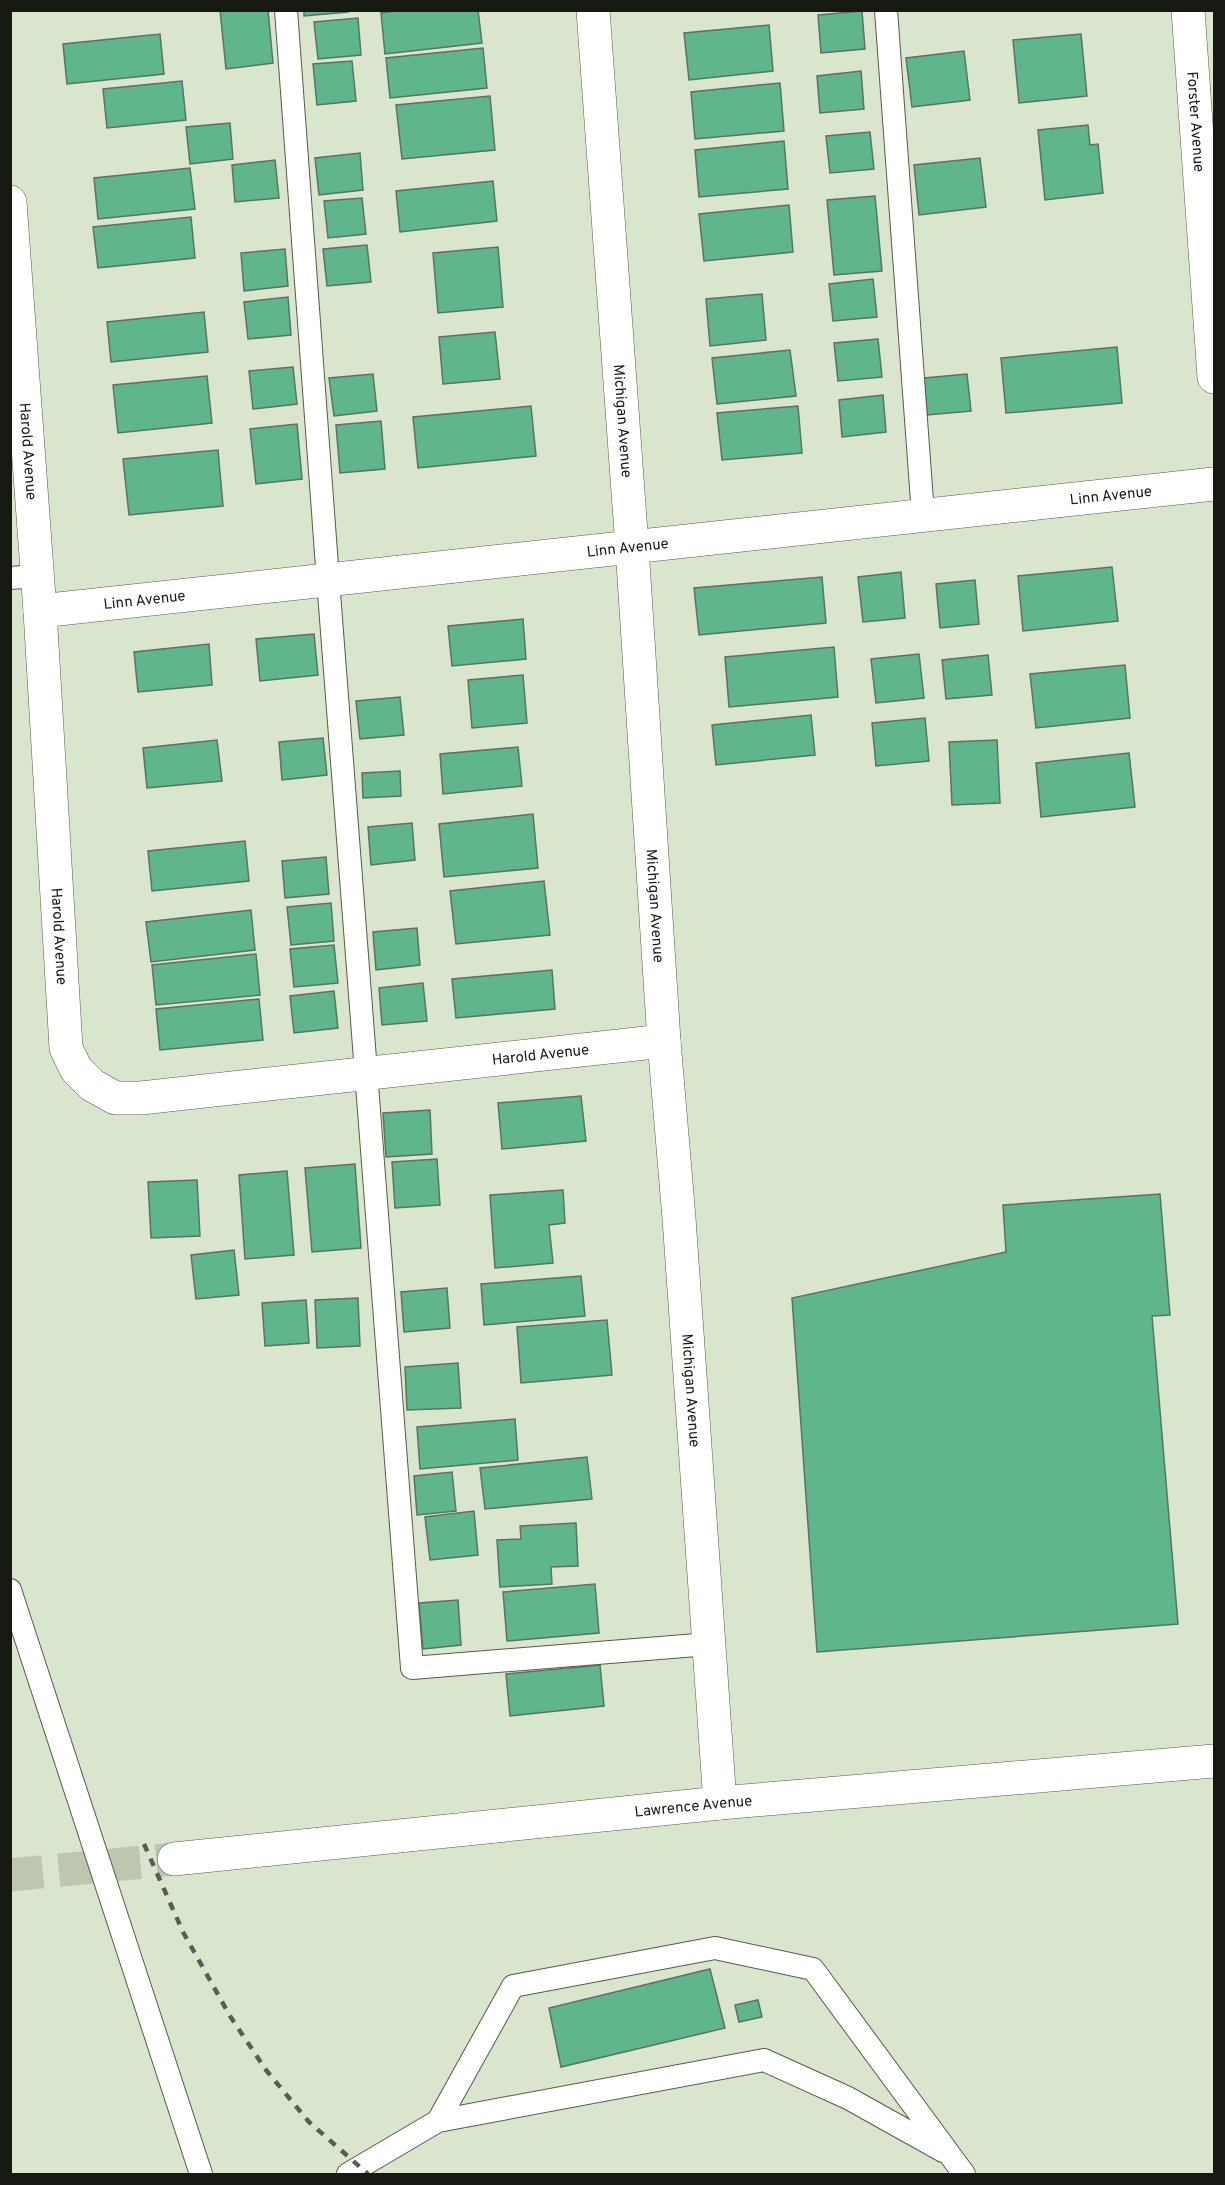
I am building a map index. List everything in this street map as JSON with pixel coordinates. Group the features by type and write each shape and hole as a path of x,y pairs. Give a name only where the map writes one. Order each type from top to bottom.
{"street":[{"name":"Michigan Avenue","path":"592,10 720,1803"},
{"name":"Forster Avenue","path":"1188,10 1215,377"},
{"name":"Harold Avenue","path":"10,202 24,577 40,611 66,1048 76,1069 92,1085 115,1098 141,1098 664,1041"},
{"name":"Linn Avenue","path":"40,611 1215,484"},
{"name":"Lawrence Avenue","path":"174,1859 720,1803 1215,1761"}],"lane":[{"path":"286,10 412,1668 709,1644"},
{"path":"886,10 923,515"},
{"path":"10,1590 201,2175"},
{"path":"438,2121 513,1986 714,1947 813,1969 964,2175"},
{"path":"348,2175 438,2121 764,2060 848,2098 951,2156"}],"building":[{"path":"220,10 268,10 273,63 226,69"},
{"path":"304,10 348,10 348,12 304,16"},
{"path":"402,10 478,10 482,43 385,54 381,13"},
{"path":"862,11 865,49 821,53 818,15"},
{"path":"358,18 361,55 318,59 314,22"},
{"path":"769,25 773,71 689,80 684,33"},
{"path":"160,34 164,74 67,84 63,44"},
{"path":"1081,34 1087,96 1019,103 1013,40"},
{"path":"483,48 487,88 390,98 386,58"},
{"path":"964,51 970,100 912,107 906,58"},
{"path":"352,61 356,101 317,105 313,64"},
{"path":"861,71 864,109 820,113 817,76"},
{"path":"182,81 186,120 107,128 103,89"},
{"path":"780,83 784,131 695,139 691,92"},
{"path":"490,96 495,150 402,159 396,105"},
{"path":"230,123 233,159 190,164 186,127"},
{"path":"1088,125 1090,145 1098,144 1103,193 1045,200 1038,130"},
{"path":"870,132 874,169 830,173 826,136"},
{"path":"784,141 788,189 699,197 695,150"},
{"path":"360,153 363,190 319,195 315,158"},
{"path":"980,158 986,207 919,215 914,165"},
{"path":"275,160 279,198 235,202 232,165"},
{"path":"190,168 195,209 98,219 94,178"},
{"path":"493,181 497,221 400,232 396,191"},
{"path":"875,196 882,271 834,275 827,200"},
{"path":"362,198 366,234 328,238 324,201"},
{"path":"789,205 793,252 704,261 699,214"},
{"path":"191,217 195,258 98,268 93,227"},
{"path":"367,245 371,282 327,286 323,249"},
{"path":"498,247 503,307 438,313 433,253"},
{"path":"285,249 288,286 244,291 241,253"},
{"path":"873,279 877,317 833,321 829,284"},
{"path":"762,294 766,340 710,346 706,299"},
{"path":"288,297 291,335 248,339 244,302"},
{"path":"204,312 208,352 111,362 107,322"},
{"path":"495,332 500,379 443,384 439,337"},
{"path":"878,339 882,377 838,381 834,343"},
{"path":"1117,347 1122,403 1006,413 1001,358"},
{"path":"790,350 796,396 717,404 712,358"},
{"path":"293,367 297,404 253,409 249,371"},
{"path":"373,374 377,411 334,416 329,378"},
{"path":"967,374 971,411 927,415 924,378"},
{"path":"207,376 212,423 118,433 113,385"},
{"path":"883,395 886,432 842,437 839,400"},
{"path":"531,406 536,456 418,468 413,417"},
{"path":"798,406 802,453 722,460 717,413"},
{"path":"381,421 385,469 340,473 336,425"},
{"path":"297,424 302,479 256,484 250,429"},
{"path":"218,450 223,506 129,515 123,459"},
{"path":"1112,567 1118,621 1023,631 1018,576"},
{"path":"901,572 905,618 863,622 858,577"},
{"path":"822,577 826,623 699,635 694,588"},
{"path":"975,580 979,624 940,628 936,584"},
{"path":"523,619 526,659 452,666 448,626"},
{"path":"314,634 318,675 260,681 256,639"},
{"path":"209,644 212,685 138,692 134,652"},
{"path":"834,647 838,697 729,707 725,657"},
{"path":"919,654 924,698 876,703 871,659"},
{"path":"988,655 992,695 946,699 942,660"},
{"path":"1125,665 1130,718 1036,728 1030,674"},
{"path":"523,675 527,723 472,728 468,680"},
{"path":"400,697 404,735 360,739 356,701"},
{"path":"811,715 815,755 716,765 712,725"},
{"path":"925,718 929,761 876,766 872,723"},
{"path":"323,738 327,775 282,780 279,742"},
{"path":"217,740 222,781 147,788 143,748"},
{"path":"997,740 1000,803 952,805 949,742"},
{"path":"518,747 522,786 443,794 440,754"},
{"path":"1129,753 1135,807 1041,817 1036,763"},
{"path":"400,771 401,796 363,798 362,773"},
{"path":"533,814 538,868 444,877 439,824"},
{"path":"412,823 415,860 371,865 368,827"},
{"path":"245,841 249,881 152,891 148,851"},
{"path":"326,857 329,894 285,898 282,861"},
{"path":"544,881 550,935 456,944 450,891"},
{"path":"331,903 334,941 291,945 287,907"},
{"path":"251,910 255,950 151,962 146,922"},
{"path":"417,928 420,965 376,970 373,932"},
{"path":"334,945 338,983 294,987 290,949"},
{"path":"256,954 260,995 156,1005 152,965"},
{"path":"552,970 555,1009 456,1018 452,979"},
{"path":"423,983 427,1021 382,1025 379,988"},
{"path":"334,991 338,1028 294,1033 290,996"},
{"path":"259,999 263,1040 160,1050 156,1009"},
{"path":"581,1096 586,1141 502,1149 498,1103"},
{"path":"430,1110 432,1154 386,1157 383,1113"},
{"path":"437,1159 440,1205 395,1208 392,1162"},
{"path":"355,1164 361,1248 312,1252 305,1168"},
{"path":"287,1171 294,1255 245,1259 239,1175"},
{"path":"197,1180 200,1236 151,1238 148,1182"},
{"path":"563,1190 565,1223 549,1225 553,1263 495,1268 490,1195"},
{"path":"1160,1194 1170,1315 1152,1316 1178,1624 817,1652 792,1298 1006,1252 1003,1205"},
{"path":"234,1250 239,1295 196,1299 191,1255"},
{"path":"581,1276 585,1316 484,1325 481,1284"},
{"path":"447,1288 450,1328 404,1332 401,1292"},
{"path":"358,1298 360,1346 317,1348 315,1300"},
{"path":"306,1300 309,1343 265,1346 262,1303"},
{"path":"607,1320 612,1375 521,1383 517,1327"},
{"path":"458,1363 461,1408 407,1410 405,1367"},
{"path":"515,1419 518,1460 420,1469 417,1427"},
{"path":"587,1457 592,1499 485,1509 480,1468"},
{"path":"452,1472 456,1511 417,1515 414,1476"},
{"path":"474,1511 478,1555 430,1560 425,1517"},
{"path":"576,1523 578,1566 551,1567 552,1584 500,1587 497,1540 521,1539 520,1526"},
{"path":"595,1584 599,1633 507,1641 503,1592"},
{"path":"458,1600 461,1645 423,1649 419,1603"},
{"path":"600,1665 604,1706 510,1716 506,1674"},
{"path":"710,1969 725,2028 561,2067 549,2008"},
{"path":"758,2000 762,2017 739,2022 735,2005"}],"tunnel":[{"path":"10,1875 174,1859"}],"railway":[{"path":"144,1844 183,1932 230,2016 266,2070 309,2122 368,2174"}]}
